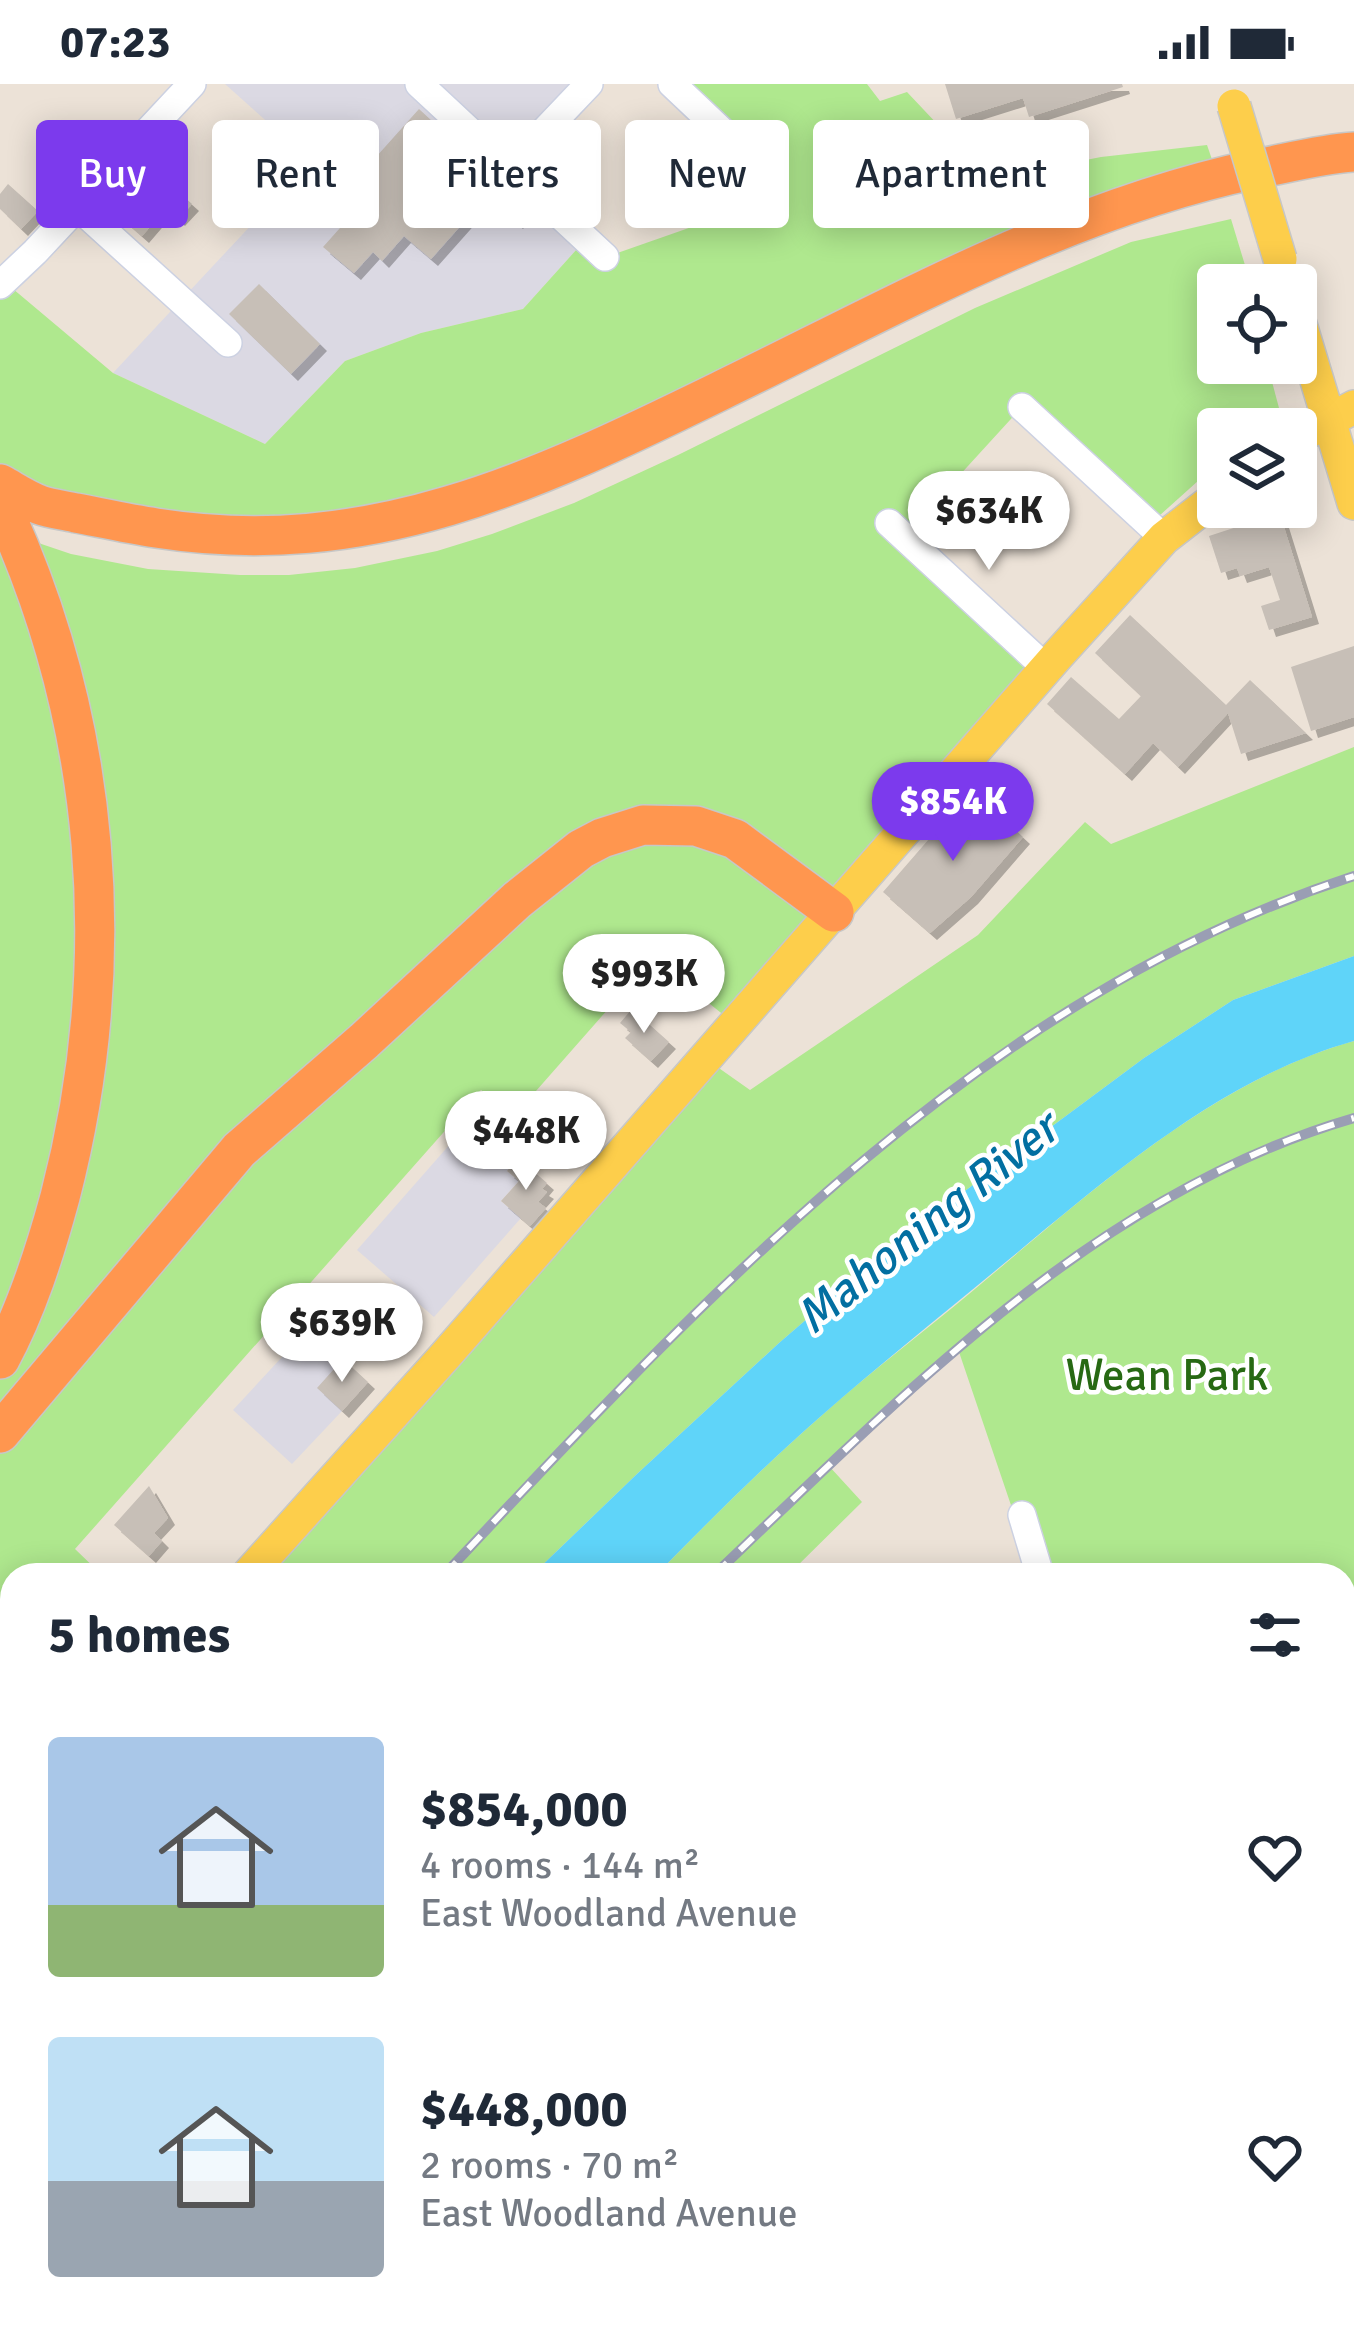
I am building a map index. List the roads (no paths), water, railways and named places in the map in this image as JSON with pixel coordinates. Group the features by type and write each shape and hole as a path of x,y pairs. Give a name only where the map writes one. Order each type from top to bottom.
{"highway":[{"path":"0,484 42,506 185,532 264,537 366,527 448,508 556,468 964,272 1097,214 1213,178 1354,152"},
{"path":"0,503 24,555 70,700 91,821 94,982 80,1113 54,1220 27,1301 0,1359"},
{"path":"0,1433 238,1150 517,900 581,849 644,825 695,826 735,839 834,912"}],"main road":[{"path":"1231,95 1282,264"},
{"path":"1317,359 1341,414 1354,502"},
{"path":"259,1563 446,1356 1046,668 1164,538 1197,512"}],"street":[{"path":"159,120 192,84"},
{"path":"419,84 458,120"},
{"path":"555,120 590,84"},
{"path":"671,84 709,120"},
{"path":"0,285 57,228"},
{"path":"101,228 228,344"},
{"path":"574,228 605,257"},
{"path":"1022,407 1164,538"},
{"path":"890,523 1046,668"},
{"path":"1022,1515 1036,1563"}],"water":[{"name":"Mahoning River","path":"1354,956 1354,1041 1256,1081 1209,1107 1120,1170 820,1417 668,1563 544,1563 779,1343 895,1243 1144,1058 1233,1000"}],"railway":[{"path":"455,1563 748,1263 857,1166 971,1077 1091,997 1218,929 1354,876"},
{"path":"727,1563 932,1371 1088,1248 1172,1196 1260,1152 1354,1118"}],"park label":[{"name":"Wean Park","path":"1167,1374"}]}
